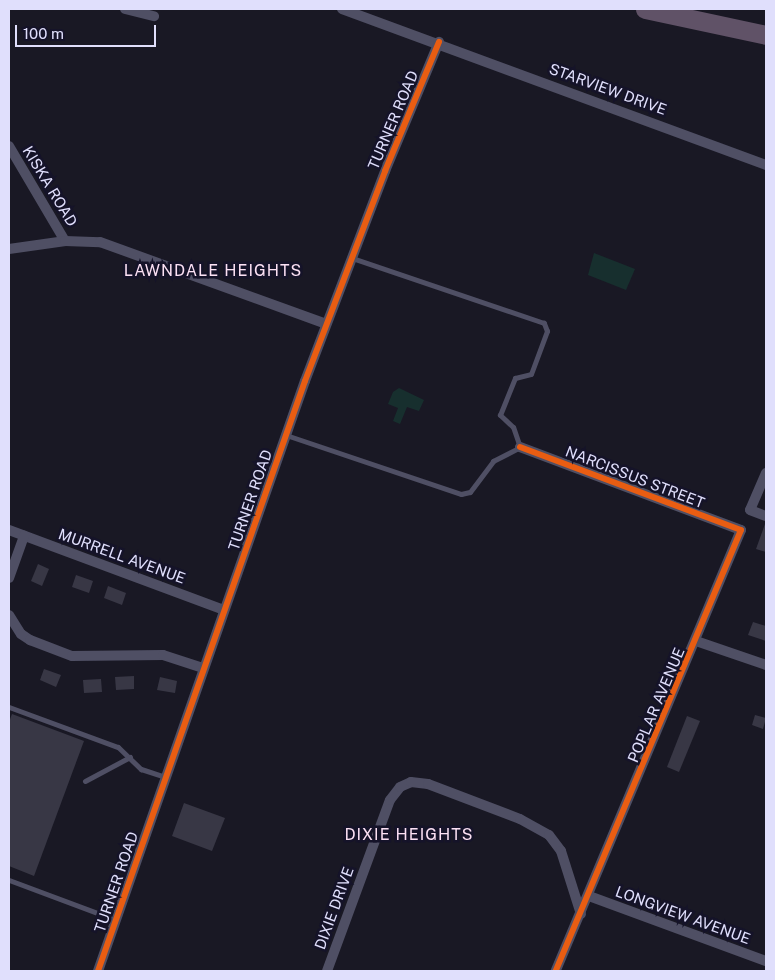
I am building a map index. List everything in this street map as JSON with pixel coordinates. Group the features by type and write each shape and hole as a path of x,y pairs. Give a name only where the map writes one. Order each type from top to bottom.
{"highway":[{"path":"645,9 766,35"}],"street":[{"path":"125,9 154,16"},
{"name":"STARVIEW DRIVE","path":"342,9 439,42 766,165"},
{"name":"TURNER ROAD","path":"98,971 203,668 326,324 439,42"},
{"name":"KISKA ROAD","path":"9,146 65,241"},
{"path":"9,249 84,240 113,245 326,324"},
{"name":"NARCISSUS STREET","path":"520,447 741,530"},
{"path":"766,473 750,510 766,516"},
{"name":"MURRELL AVENUE","path":"9,530 224,610"},
{"name":"POPLAR AVENUE","path":"556,971 741,530"},
{"path":"9,578 24,536"},
{"path":"9,615 21,634 30,640 72,656 163,655 203,668"},
{"path":"696,641 766,665"},
{"name":"DIXIE DRIVE","path":"327,971 394,793 412,782 428,784 540,828 557,843 570,875 581,914"},
{"name":"LONGVIEW AVENUE","path":"589,896 766,961"}],"lane":[{"path":"286,435 462,494 470,492 493,461 520,447 513,427 500,415 514,378 531,374 546,331 544,323 351,258"},
{"path":"9,707 118,747 140,769 166,777"},
{"path":"85,780 93,774 130,757"},
{"path":"9,880 116,920"}],"green space":[{"path":"594,253 635,269 626,290 588,275"},
{"path":"399,388 424,400 419,411 407,407 400,424 393,421 398,408 388,404 393,392"}],"building":[{"path":"766,524 766,552 756,549"},
{"path":"38,564 49,569 42,586 31,581"},
{"path":"76,575 93,581 89,593 72,587"},
{"path":"108,586 126,593 122,605 104,598"},
{"path":"753,622 766,626 766,641 748,635"},
{"path":"44,669 61,675 56,687 40,680"},
{"path":"134,676 134,689 116,690 115,677"},
{"path":"160,677 177,681 175,693 157,690"},
{"path":"101,679 102,692 84,693 83,680"},
{"path":"12,714 84,741 34,876 9,866 9,722"},
{"path":"755,715 766,718 763,729 752,725"},
{"path":"687,716 700,721 679,772 667,767"},
{"path":"184,803 225,818 212,851 172,836"}],"cycle path":[{"path":"98,971 305,381 385,171 439,42"},
{"path":"520,447 741,530 556,971"}],"district":[{"name":"LAWNDALE HEIGHTS","path":"213,271"},
{"name":"DIXIE HEIGHTS","path":"409,835"}]}
